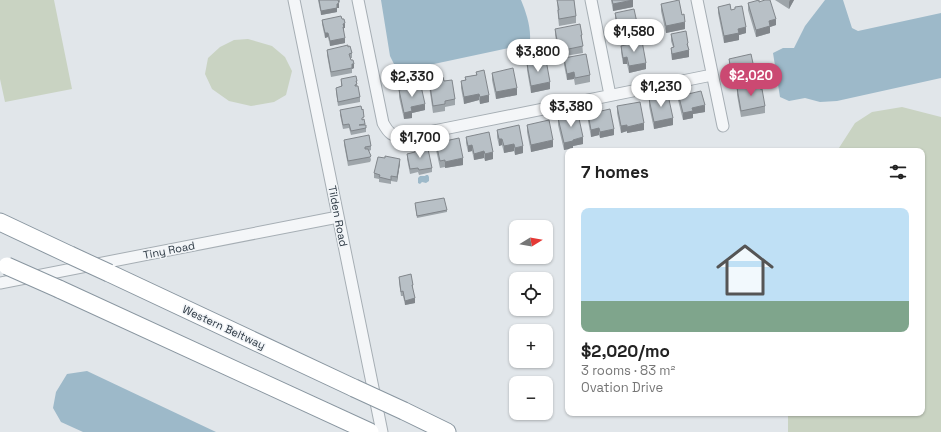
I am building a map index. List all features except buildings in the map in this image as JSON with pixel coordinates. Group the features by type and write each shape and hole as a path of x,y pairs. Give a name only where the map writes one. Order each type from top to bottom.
{"highway":[{"name":"Western Beltway","path":"0,222 447,432"},
{"path":"4,264 365,430"}],"street":[{"name":"Tilden Road","path":"294,0 382,432"},
{"path":"358,0 383,123 388,131 395,136 404,137 712,75"},
{"path":"591,0 610,95"},
{"path":"697,0 723,126"},
{"name":"Tiny Road","path":"0,284 338,217"}],"green space":[{"path":"0,0 54,0 72,89 5,102 0,79"},
{"path":"248,39 272,46 285,57 292,71 286,95 274,102 251,106 229,101 212,89 205,74 208,58 220,47 234,40"},
{"path":"902,107 941,117 941,432 788,432 788,416 925,416 925,148 839,148 855,123 872,112"}],"water":[{"path":"381,0 521,0 528,20 530,40 525,44 513,47 401,71 395,66 390,56"},
{"path":"825,0 843,0 852,28 858,31 941,13 941,78 837,101 820,102 805,98 789,101 780,97 773,53 783,48 794,48 805,26"},
{"path":"426,175 429,177 429,181 426,183 418,183 418,178 420,176"},
{"path":"87,371 216,432 83,432 61,422 53,408 56,392 67,374"}]}
